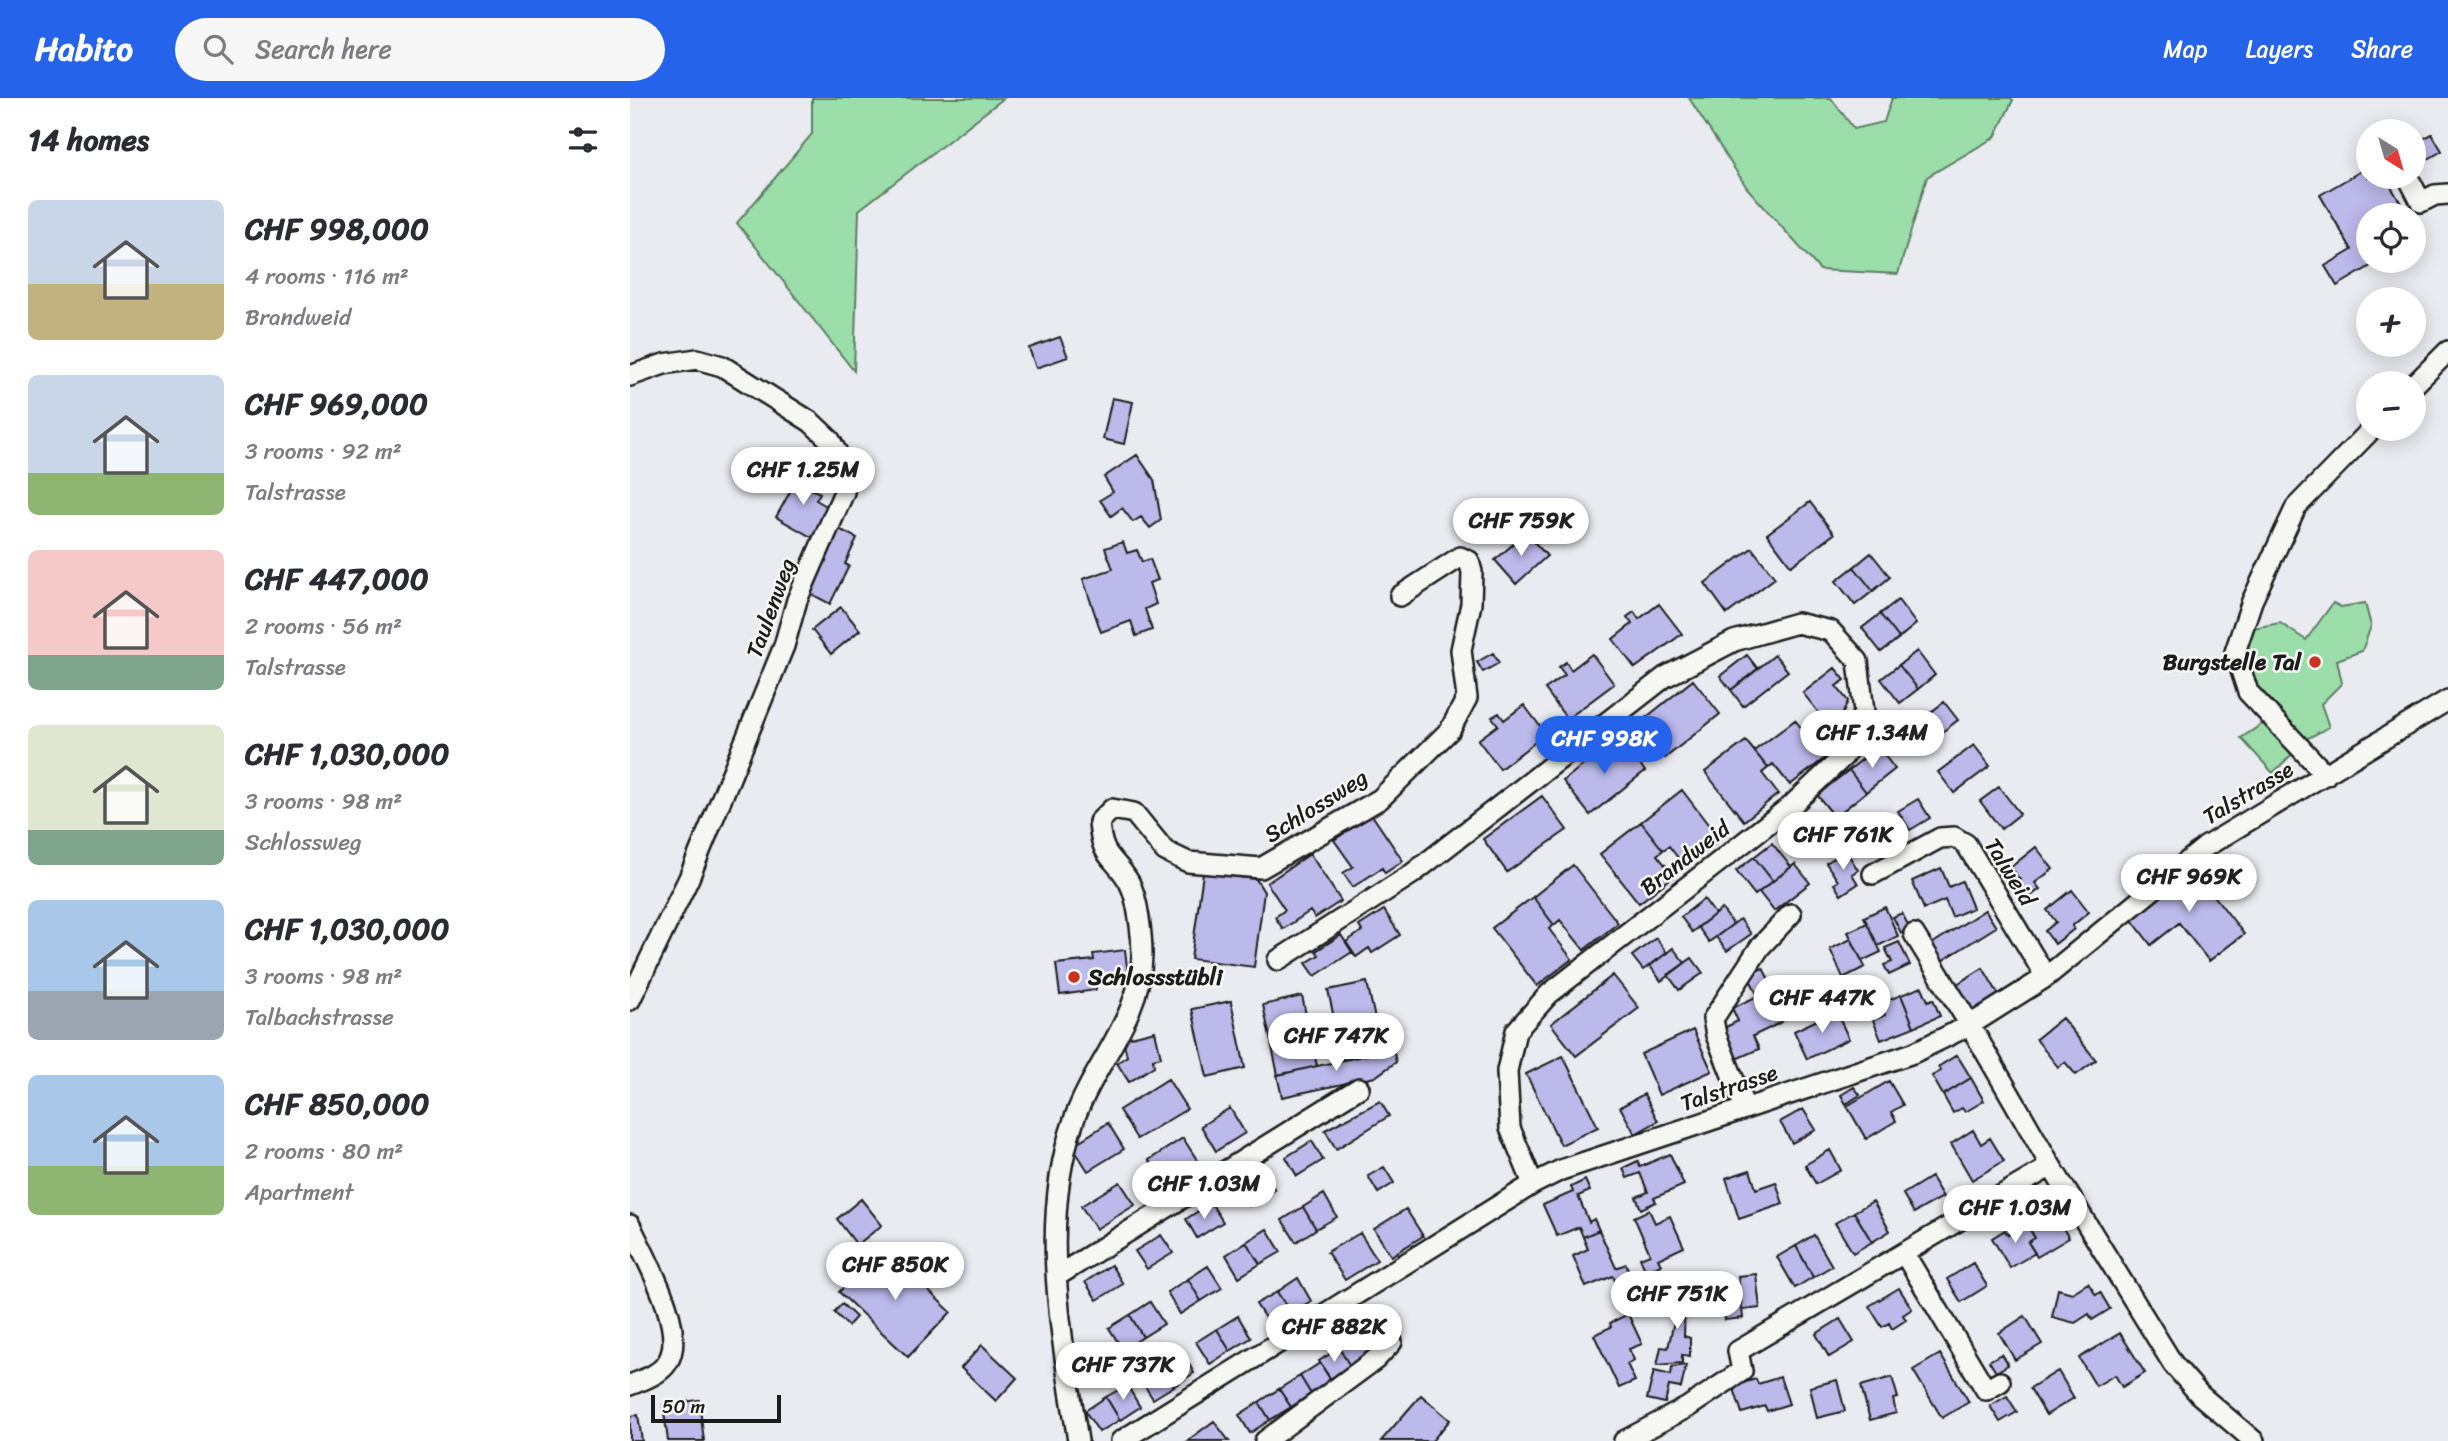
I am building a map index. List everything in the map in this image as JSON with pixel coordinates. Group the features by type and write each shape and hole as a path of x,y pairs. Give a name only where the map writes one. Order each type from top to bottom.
{"street":[{"path":"2414,189 2421,202 2435,195 2448,194"},
{"path":"2426,373 2448,351"},
{"name":"Taulenweg","path":"630,376 664,364 697,359 722,366 811,422 830,440 842,462 844,492 797,600 784,646 689,878 630,1000"},
{"path":"2326,775 2248,692 2235,652 2252,601 2296,507 2360,441"},
{"name":"Schlossweg","path":"1078,1441 1058,1314 1055,1223 1061,1171 1074,1120 1125,1022 1143,956 1139,915 1130,883 1101,844 1100,822 1112,809 1134,813 1165,851 1188,862 1261,868 1380,799 1450,730 1467,698 1461,650 1471,604 1472,572 1469,561 1460,557 1400,596"},
{"name":"Brandweid","path":"1278,960 1412,874 1665,677 1734,641 1797,623 1832,631 1858,661 1864,712 1844,756 1793,805 1549,994 1516,1031 1507,1071 1510,1128 1534,1184"},
{"name":"Talstrasse","path":"1121,1441 1534,1184 1561,1170 1913,1053 1970,1025 2046,977 2205,847 2448,700"},
{"name":"Talweid","path":"1873,874 1940,838 1954,837 1966,845 2046,977"},
{"path":"1745,1108 1716,1035 1713,1019 1760,947 1791,914"},
{"path":"1914,934 2051,1166 2173,1364 2200,1395 2253,1441"},
{"path":"1057,1276 1359,1088"},
{"path":"1624,1441 1688,1407 1742,1371 1738,1351 2051,1166"},
{"path":"630,1225 637,1254 667,1307 673,1337 668,1362 656,1374 630,1385"},
{"path":"1904,1253 1986,1390 2000,1382"},
{"path":"1265,1441 1376,1359 1392,1342"}],"green space":[{"path":"812,98 1004,98 859,210 854,371 737,223 812,134"},
{"path":"1689,98 1831,98 1854,129 1884,122 1892,98 2013,100 1995,137 1927,177 1898,274 1820,270 1747,188"},
{"path":"2333,603 2341,607 2365,603 2371,626 2362,651 2337,660 2342,683 2321,704 2329,727 2308,738 2273,773 2241,738 2274,716 2248,692 2240,636 2253,628 2280,623 2306,640"}],"building":[{"path":"2432,134 2442,151 2426,160 2426,137"},
{"path":"2356,174 2356,189 2392,189 2401,203 2356,203 2356,273 2359,273 2337,286 2325,266 2352,250 2320,195"},
{"path":"1060,337 1068,357 1036,368 1029,348"},
{"path":"1112,398 1133,402 1124,444 1103,439"},
{"path":"1137,455 1154,480 1161,520 1150,528 1141,517 1133,522 1122,508 1111,516 1100,500 1113,492 1104,477"},
{"path":"801,472 814,479 809,488 820,493 816,500 830,508 813,538 776,517"},
{"path":"1810,502 1834,534 1791,566 1767,534"},
{"path":"837,528 857,538 845,564 849,566 830,604 806,591"},
{"path":"1526,533 1547,556 1516,584 1495,560"},
{"path":"1123,542 1127,553 1137,550 1142,562 1150,559 1158,580 1149,583 1156,604 1145,609 1152,630 1136,636 1131,621 1101,632 1083,579 1113,569 1105,548"},
{"path":"1752,548 1775,578 1727,614 1705,583"},
{"path":"1871,553 1890,577 1873,591 1854,567"},
{"path":"1854,567 1873,591 1855,605 1836,581"},
{"path":"1898,600 1916,624 1899,638 1880,614"},
{"path":"1659,604 1682,634 1635,668 1613,639 1632,624 1627,617 1634,612 1639,619"},
{"path":"841,607 860,630 831,654 812,630"},
{"path":"1880,614 1899,638 1881,652 1862,628"},
{"path":"1917,651 1935,675 1918,689 1899,665"},
{"path":"1493,653 1499,663 1483,672 1477,662"},
{"path":"1592,654 1614,684 1567,719 1545,689 1565,675 1559,667 1566,662 1571,670"},
{"path":"1747,655 1758,669 1731,690 1720,676"},
{"path":"1775,655 1788,671 1743,706 1731,690"},
{"path":"1899,665 1918,689 1900,703 1881,679"},
{"path":"1835,668 1845,680 1836,686 1848,701 1841,718 1830,727 1803,693"},
{"path":"1693,680 1720,714 1665,758 1638,724"},
{"path":"1944,702 1958,720 1925,745 1911,728"},
{"path":"1524,705 1546,734 1500,769 1478,740 1498,725 1492,717 1499,713 1504,720"},
{"path":"1795,720 1825,758 1790,785 1773,764 1768,768 1754,751"},
{"path":"1618,737 1645,771 1590,815 1563,781"},
{"path":"1746,741 1768,768 1762,773 1778,794 1744,821 1705,772"},
{"path":"1974,745 1990,766 1954,793 1938,772"},
{"path":"1878,747 1895,769 1866,792 1849,770"},
{"path":"1849,770 1866,792 1835,817 1817,795"},
{"path":"1999,787 2020,814 2001,829 1980,801"},
{"path":"1682,790 1720,840 1685,867 1669,846 1663,850 1641,822"},
{"path":"1542,796 1567,830 1507,872 1483,839"},
{"path":"1918,799 1930,818 1910,830 1898,811"},
{"path":"1812,813 1827,833 1801,853 1786,834"},
{"path":"1372,815 1403,861 1385,873 1382,868 1353,887 1343,873 1353,867 1334,840"},
{"path":"1641,822 1663,850 1657,855 1674,876 1639,903 1600,854"},
{"path":"1881,822 1893,841 1873,853 1861,834"},
{"path":"1772,843 1791,867 1773,881 1754,857"},
{"path":"2036,847 2053,869 2035,883 2040,889 2023,902 2011,886 2020,880 2011,867"},
{"path":"1846,851 1858,870 1852,874 1858,884 1841,895 1834,884 1838,881 1826,863"},
{"path":"1310,854 1341,901 1315,918 1310,911 1283,929 1275,917 1285,910 1267,883"},
{"path":"1754,857 1773,881 1755,895 1736,871"},
{"path":"2199,862 2212,879 2205,884 2244,934 2209,961 2179,923 2151,945 2129,916"},
{"path":"1795,864 1810,883 1774,911 1759,892"},
{"path":"1573,865 1618,923 1584,950 1560,920 1554,925 1533,897"},
{"path":"1941,868 1949,887 1962,881 1973,908 1952,917 1945,900 1924,909 1912,881"},
{"path":"1203,873 1256,879 1264,892 1254,967 1191,959"},
{"path":"2072,890 2089,912 2055,944 2045,931 2056,922 2047,910"},
{"path":"1533,897 1554,925 1549,929 1572,959 1537,986 1492,928"},
{"path":"1704,899 1715,914 1692,932 1681,917"},
{"path":"1885,907 1898,936 1878,946 1864,917"},
{"path":"1722,909 1733,924 1709,942 1698,927"},
{"path":"1384,910 1400,935 1372,953 1369,948 1356,957 1346,942 1362,931 1359,926"},
{"path":"1985,910 1996,927 1940,962 1930,945"},
{"path":"1902,913 1910,929 1901,933 1893,917"},
{"path":"1740,919 1751,934 1727,951 1716,937"},
{"path":"1867,923 1881,952 1862,961 1848,932"},
{"path":"1341,935 1352,952 1315,976 1306,963 1319,955 1316,951"},
{"path":"1656,938 1667,953 1643,970 1632,956"},
{"path":"1851,939 1865,967 1843,978 1830,949"},
{"path":"1899,942 1910,965 1889,975 1884,965 1892,962 1885,948"},
{"path":"1673,948 1685,963 1661,981 1650,966"},
{"path":"1125,950 1128,975 1095,979 1096,990 1060,995 1056,964 1094,960 1093,954"},
{"path":"1692,958 1703,973 1679,990 1668,975"},
{"path":"1763,968 1773,988 1767,991 1782,1022 1753,1036 1759,1049 1736,1059 1722,1029 1738,1021 1732,1008 1758,996 1748,975"},
{"path":"1983,968 1999,995 1973,1011 1957,984"},
{"path":"1613,975 1639,1008 1576,1056 1551,1024"},
{"path":"1367,982 1382,1051 1343,1060 1328,990"},
{"path":"1922,987 1928,1001 1933,999 1940,1016 1914,1027 1901,995"},
{"path":"1901,995 1914,1027 1881,1040 1873,1020 1885,1015 1881,1003"},
{"path":"1302,996 1317,1066 1278,1075 1263,1005"},
{"path":"1231,1001 1245,1068 1207,1077 1192,1009"},
{"path":"1836,1011 1849,1039 1807,1059 1794,1031"},
{"path":"2062,1018 2096,1060 2076,1075 2065,1062 2058,1067 2036,1039"},
{"path":"1693,1030 1712,1071 1659,1095 1641,1054"},
{"path":"1155,1031 1161,1057 1153,1059 1154,1066 1129,1082 1117,1063 1127,1056 1123,1039"},
{"path":"1393,1049 1396,1062 1375,1077 1282,1097 1277,1075"},
{"path":"1957,1055 1971,1078 1943,1095 1932,1076 1941,1071 1938,1067"},
{"path":"1563,1056 1598,1127 1561,1145 1526,1074"},
{"path":"1971,1078 1984,1101 1965,1112 1962,1108 1953,1113 1943,1095"},
{"path":"1168,1079 1187,1109 1137,1139 1119,1110"},
{"path":"1889,1081 1903,1105 1891,1112 1896,1121 1866,1139 1847,1106"},
{"path":"1854,1087 1860,1095 1846,1104 1841,1095"},
{"path":"1644,1094 1658,1121 1635,1134 1620,1107"},
{"path":"1380,1101 1389,1116 1336,1149 1325,1130"},
{"path":"1230,1108 1245,1133 1216,1151 1201,1126"},
{"path":"1803,1109 1816,1130 1792,1143 1780,1122"},
{"path":"1108,1123 1124,1149 1088,1171 1072,1146"},
{"path":"1973,1130 1981,1144 1990,1138 2004,1161 1972,1180 1951,1144"},
{"path":"1183,1138 1199,1163 1164,1185 1149,1160"},
{"path":"1312,1141 1323,1160 1297,1176 1286,1157"},
{"path":"1830,1150 1841,1170 1816,1184 1805,1165"},
{"path":"1670,1154 1684,1185 1654,1198 1656,1202 1641,1209 1636,1197 1648,1192 1640,1173 1627,1178 1623,1168 1638,1161 1640,1167"},
{"path":"1384,1167 1394,1183 1378,1193 1368,1176"},
{"path":"1750,1170 1756,1189 1776,1182 1783,1204 1739,1219 1726,1178"},
{"path":"1263,1171 1275,1190 1249,1206 1237,1187"},
{"path":"1931,1177 1943,1197 1914,1213 1903,1194"},
{"path":"1585,1180 1590,1191 1578,1196 1589,1222 1594,1219 1599,1230 1583,1237 1579,1227 1557,1236 1543,1205 1573,1192 1571,1187"},
{"path":"1120,1182 1135,1205 1096,1229 1081,1206"},
{"path":"1324,1194 1337,1217 1316,1229 1303,1207"},
{"path":"861,1199 882,1225 857,1245 837,1219"},
{"path":"1873,1201 1890,1231 1872,1242 1854,1212"},
{"path":"1211,1203 1223,1222 1197,1238 1186,1219"},
{"path":"1303,1207 1316,1229 1296,1242 1282,1220"},
{"path":"1406,1209 1423,1236 1391,1256 1374,1229"},
{"path":"2051,1209 2069,1238 2037,1257 2028,1242 2035,1238 2029,1228 2036,1224 2033,1219"},
{"path":"1649,1210 1655,1223 1670,1216 1684,1247 1658,1259 1661,1265 1646,1272 1640,1258 1650,1254 1634,1217"},
{"path":"1854,1212 1872,1242 1853,1253 1835,1223"},
{"path":"2026,1224 2035,1238 2028,1242 2035,1253 2010,1268 1992,1238 2005,1230 2008,1235"},
{"path":"1267,1229 1281,1252 1260,1264 1246,1242"},
{"path":"1599,1230 1616,1268 1626,1264 1632,1279 1617,1286 1613,1276 1586,1287 1573,1256 1588,1249 1583,1237"},
{"path":"1360,1233 1377,1260 1345,1280 1327,1252"},
{"path":"1161,1235 1173,1253 1147,1269 1135,1251"},
{"path":"1814,1235 1832,1266 1813,1277 1796,1246"},
{"path":"1246,1242 1260,1264 1239,1277 1226,1255"},
{"path":"1796,1246 1813,1277 1795,1288 1777,1257"},
{"path":"882,1247 951,1312 908,1357 839,1292"},
{"path":"1973,1263 1987,1286 1961,1302 1947,1279"},
{"path":"1111,1265 1123,1284 1097,1300 1085,1282"},
{"path":"1208,1266 1222,1288 1201,1301 1188,1279"},
{"path":"1756,1274 1760,1308 1742,1310 1738,1276"},
{"path":"1298,1278 1311,1301 1291,1313 1277,1292"},
{"path":"1188,1279 1201,1301 1180,1314 1167,1292"},
{"path":"2088,1283 2096,1295 2100,1292 2110,1309 2092,1320 2089,1314 2075,1323 2052,1317 2058,1289 2072,1293"},
{"path":"1739,1284 1743,1318 1725,1320 1722,1286"},
{"path":"1689,1286 1689,1299 1685,1300 1684,1336 1690,1338 1690,1356 1682,1355 1682,1363 1657,1365 1661,1347 1668,1348 1675,1317 1671,1315 1675,1298 1672,1297 1674,1287"},
{"path":"1899,1288 1912,1309 1903,1315 1906,1320 1892,1329 1889,1323 1882,1327 1869,1306"},
{"path":"1277,1292 1291,1313 1270,1326 1256,1304"},
{"path":"1150,1302 1164,1324 1143,1337 1130,1315"},
{"path":"842,1304 856,1317 848,1326 834,1312"},
{"path":"1628,1314 1642,1344 1629,1349 1634,1360 1627,1364 1635,1381 1619,1388 1594,1335 1611,1327 1610,1323"},
{"path":"1130,1315 1143,1337 1123,1350 1109,1328"},
{"path":"1238,1316 1251,1338 1230,1351 1217,1329"},
{"path":"2025,1316 2042,1344 2015,1360 1999,1333"},
{"path":"1840,1319 1854,1342 1829,1357 1816,1334"},
{"path":"1369,1323 1381,1342 1369,1350 1357,1331"},
{"path":"1217,1329 1230,1351 1210,1364 1196,1342"},
{"path":"2120,1333 2145,1373 2122,1387 2115,1375 2096,1386 2079,1358"},
{"path":"1359,1335 1371,1353 1350,1366 1339,1348"},
{"path":"982,1345 1017,1378 996,1401 961,1368"},
{"path":"1100,1345 1114,1366 1093,1380 1080,1357"},
{"path":"1339,1348 1350,1366 1330,1379 1319,1361"},
{"path":"1181,1351 1194,1373 1174,1386 1160,1364"},
{"path":"1940,1354 1969,1402 1942,1418 1913,1370"},
{"path":"2001,1354 2008,1365 1996,1372 1989,1361"},
{"path":"1320,1363 1332,1381 1311,1394 1300,1376"},
{"path":"1160,1364 1174,1386 1153,1399 1139,1377"},
{"path":"1686,1365 1681,1388 1669,1386 1665,1403 1647,1399 1654,1371 1671,1375 1672,1367"},
{"path":"2058,1371 2074,1398 2046,1415 2030,1388"},
{"path":"1300,1376 1311,1394 1291,1407 1279,1389"},
{"path":"1780,1377 1789,1404 1767,1411 1765,1406 1742,1413 1733,1386 1756,1379 1758,1384"},
{"path":"1892,1377 1898,1398 1893,1399 1896,1413 1870,1420 1861,1386"},
{"path":"1837,1380 1845,1411 1817,1418 1810,1387"},
{"path":"1127,1385 1140,1407 1120,1420 1106,1397"},
{"path":"1279,1389 1291,1407 1270,1420 1259,1402"},
{"path":"1421,1395 1450,1420 1432,1441 1381,1441"},
{"path":"2007,1396 2017,1412 2000,1422 1990,1406"},
{"path":"1106,1397 1120,1420 1099,1432 1085,1411"},
{"path":"699,1400 704,1441 668,1441 663,1405"},
{"path":"1259,1402 1270,1420 1250,1433 1239,1415"},
{"path":"638,1415 642,1441 630,1441 630,1416"},
{"path":"1214,1421 1229,1441 1187,1441"}],"place":[{"name":"Burgstelle Tal","path":"2315,662"},
{"name":"Schlossstübli","path":"1074,977"}]}
